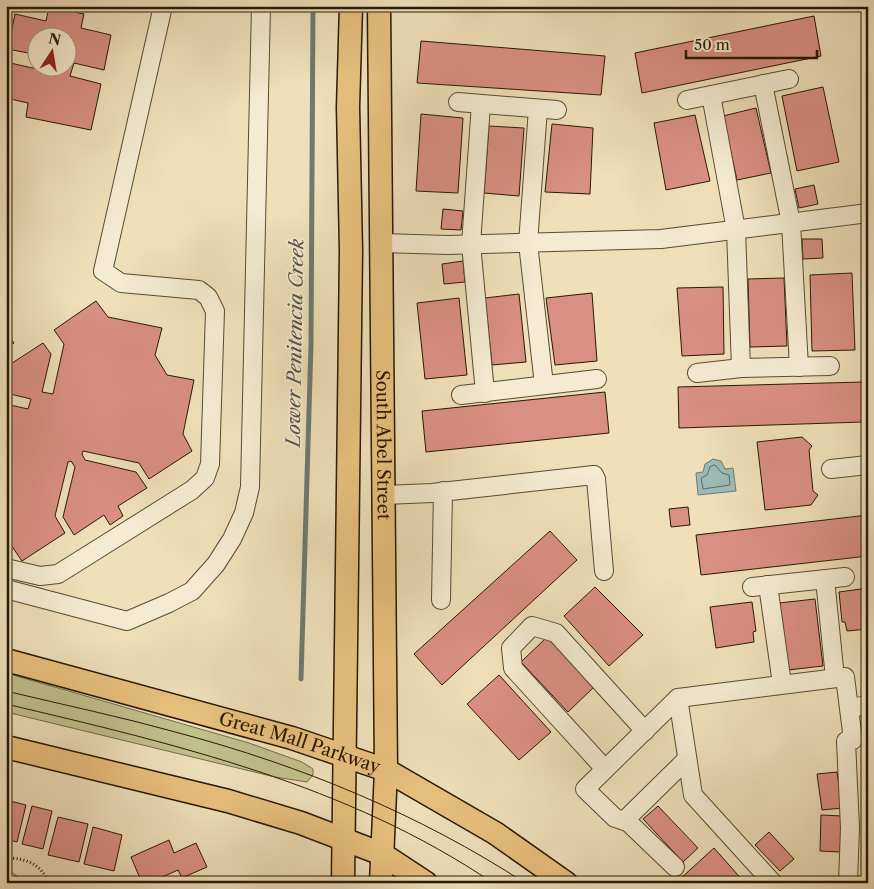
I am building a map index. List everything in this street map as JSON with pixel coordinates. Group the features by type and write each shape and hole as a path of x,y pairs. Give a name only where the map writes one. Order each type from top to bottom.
{"main road":[{"name":"South Abel Street","path":"343,883 351,250 348,116 351,6"},
{"name":"South Abel Street","path":"379,6 386,770 381,883"},
{"path":"351,250 382,246"},
{"name":"Great Mall Parkway","path":"6,660 292,738 386,770 495,833 566,883"},
{"path":"6,747 228,801 344,838 382,854 426,883"}],"street":[{"path":"6,568 40,576 58,574 192,490 205,478 210,464 215,311 208,297 199,290 121,283 104,271 162,6"},
{"path":"6,589 127,621 169,603 192,590 216,564 232,539 244,513 250,487 261,6"},
{"path":"687,100 789,79"},
{"path":"763,84 791,222 799,367"},
{"path":"711,95 736,230 742,368"},
{"path":"458,102 557,110"},
{"path":"481,104 471,244 484,392"},
{"path":"538,109 528,243 544,385"},
{"path":"382,246 661,239 868,213"},
{"path":"697,373 742,368 830,366"},
{"path":"461,395 597,379"},
{"path":"831,469 868,465"},
{"path":"384,495 443,491 594,475 596,479 604,571"},
{"path":"440,600 443,491"},
{"path":"782,684 760,586 845,577"},
{"path":"825,579 835,678"},
{"path":"605,769 512,668 511,648 532,626 556,633 645,731"},
{"path":"675,867 624,821 615,818 585,789 678,698 845,677 859,706 849,741 850,828 848,883"},
{"path":"678,698 693,795 773,883"},
{"path":"624,821 687,759"},
{"path":"6,880 10,883"}],"path":[{"path":"6,858 22,858 34,863 45,873 49,883"}],"green space":[{"path":"6,673 249,743 302,762 313,769 313,775 307,782 275,777 6,712"}],"water":[{"path":"713,459 721,461 725,469 733,468 736,491 698,495 696,473 703,472 705,464"}],"building":[{"path":"49,7 84,14 81,28 111,35 104,70 78,64 78,28 28,28 28,53 8,49 15,14 46,21"},
{"path":"814,16 821,56 642,93 635,53"},
{"path":"421,41 605,56 601,95 417,83"},
{"path":"6,62 28,67 28,78 78,78 101,84 91,130 26,117 28,103 6,98"},
{"path":"823,87 839,162 797,171 782,96"},
{"path":"756,108 771,173 737,180 723,116"},
{"path":"421,114 463,118 458,193 416,191"},
{"path":"695,115 710,181 666,190 654,123"},
{"path":"552,124 593,128 590,194 545,192"},
{"path":"489,126 524,128 519,196 484,193"},
{"path":"814,185 818,204 799,208 795,189"},
{"path":"443,209 463,211 461,230 441,229"},
{"path":"802,239 822,239 823,258 803,259"},
{"path":"463,261 465,282 444,284 442,264"},
{"path":"852,273 855,350 812,351 810,275"},
{"path":"784,278 787,346 750,347 748,279"},
{"path":"723,287 724,354 682,356 677,288"},
{"path":"592,293 597,361 555,365 546,298"},
{"path":"519,294 526,362 492,365 485,298"},
{"path":"459,298 467,375 425,379 417,303"},
{"path":"96,301 108,317 162,328 155,355 167,375 194,380 183,434 192,451 149,479 139,463 83,451 82,454 85,460 136,472 147,488 118,506 123,516 110,525 104,515 74,535 63,517 75,467 71,461 68,462 55,516 65,533 22,561 11,545 6,545 6,404 28,409 31,399 6,393 6,367 43,343 51,354 42,392 53,394 64,344 54,330"},
{"path":"6,331 14,343 6,347"},
{"path":"863,382 863,422 679,428 678,387"},
{"path":"605,392 609,433 426,452 422,411"},
{"path":"802,437 812,446 809,450 813,491 818,495 811,505 765,510 757,442"},
{"path":"688,507 690,525 671,527 669,509"},
{"path":"868,515 868,556 701,575 696,535"},
{"path":"550,531 577,560 442,685 414,654"},
{"path":"595,587 643,635 609,666 564,616"},
{"path":"868,588 868,629 847,631 845,622 842,622 839,592"},
{"path":"815,599 823,666 788,670 779,603"},
{"path":"752,602 756,631 753,632 754,642 716,648 710,607"},
{"path":"547,637 594,687 568,712 521,662"},
{"path":"499,675 551,732 519,760 467,704"},
{"path":"837,772 842,808 822,810 817,774"},
{"path":"6,800 26,805 17,842 6,839"},
{"path":"32,806 52,811 43,849 22,844"},
{"path":"658,806 698,848 683,862 643,819"},
{"path":"821,815 842,816 840,852 820,851"},
{"path":"58,817 88,824 79,862 48,855"},
{"path":"93,827 122,835 114,871 84,864"},
{"path":"769,832 794,859 780,871 755,845"},
{"path":"169,840 174,853 196,843 207,867 182,878 178,870 149,883 142,883 131,857"},
{"path":"714,848 745,883 684,883 680,879"}],"waterway":[{"name":"Lower Penitencia Creek","path":"301,679 311,344 313,6"}],"tram line":[{"path":"6,691 179,733 225,746 315,777 358,794 444,835 525,883"},
{"path":"6,704 196,752 258,771 319,793 379,819 437,849 493,883"}]}
